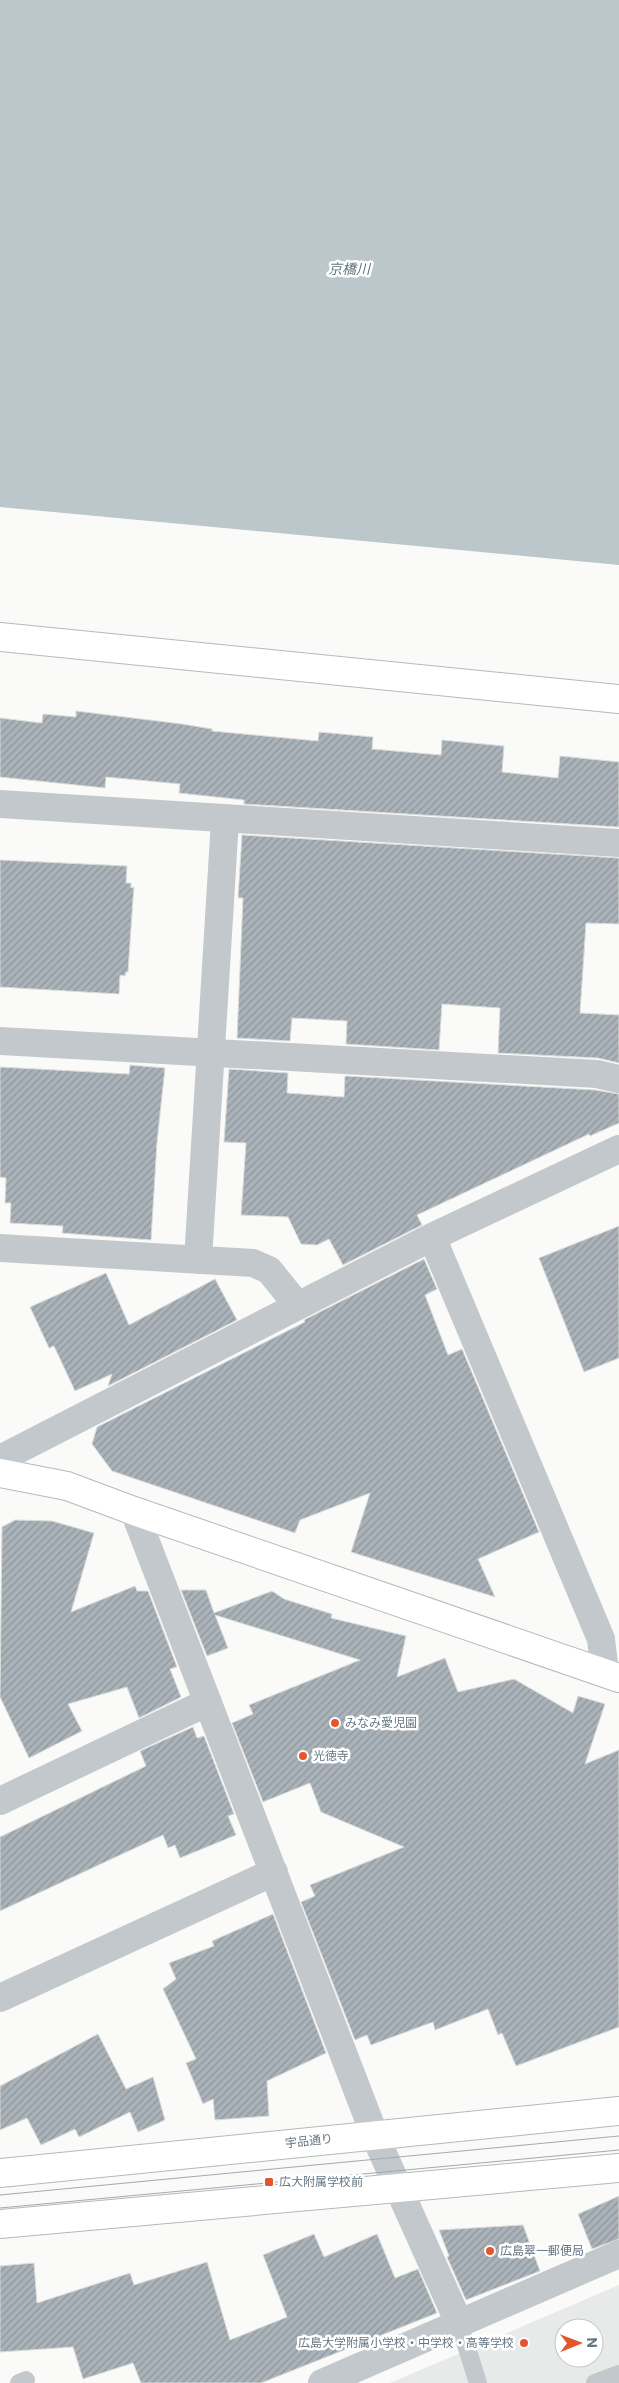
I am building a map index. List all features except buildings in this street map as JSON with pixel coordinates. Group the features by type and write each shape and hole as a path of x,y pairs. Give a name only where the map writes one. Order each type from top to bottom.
{"main road":[{"path":"0,637 619,699"},
{"path":"0,1473 67,1486 134,1511 612,1676"},
{"name":"宇品通り","path":"0,2173 619,2111"},
{"path":"0,2224 619,2168"}],"street":[{"path":"0,804 225,820 619,843"},
{"path":"198,1260 225,820"},
{"path":"0,1041 597,1074 619,1079"},
{"path":"0,1458 432,1237 619,1149"},
{"path":"432,1237 601,1639 612,1676"},
{"path":"0,1248 253,1263 269,1270 298,1306"},
{"path":"134,1511 375,2136 459,2324"},
{"path":"0,1802 208,1702"},
{"path":"0,1998 274,1872"},
{"path":"322,2383 619,2254"}],"lane":[{"path":"459,2324 478,2383"},
{"path":"595,2383 619,2374"}],"shaded area":[{"name":"広島大学附属小学校・中学校・高等学校","path":"619,2285 619,2383 390,2383"}],"water":[{"name":"京橋川","path":"0,0 619,0 619,565 0,507"}],"tram line":[{"path":"0,2195 619,2136"},
{"path":"0,2208 619,2150"}],"place":[{"name":"みなみ愛児園","path":"335,1723"},
{"name":"光徳寺","path":"303,1756"},
{"name":"広大附属学校前","path":"269,2182"},
{"name":"広島翠一郵便局","path":"490,2251"},
{"name":"広島大学附属小学校・中学校・高等学校","path":"524,2343"}]}
